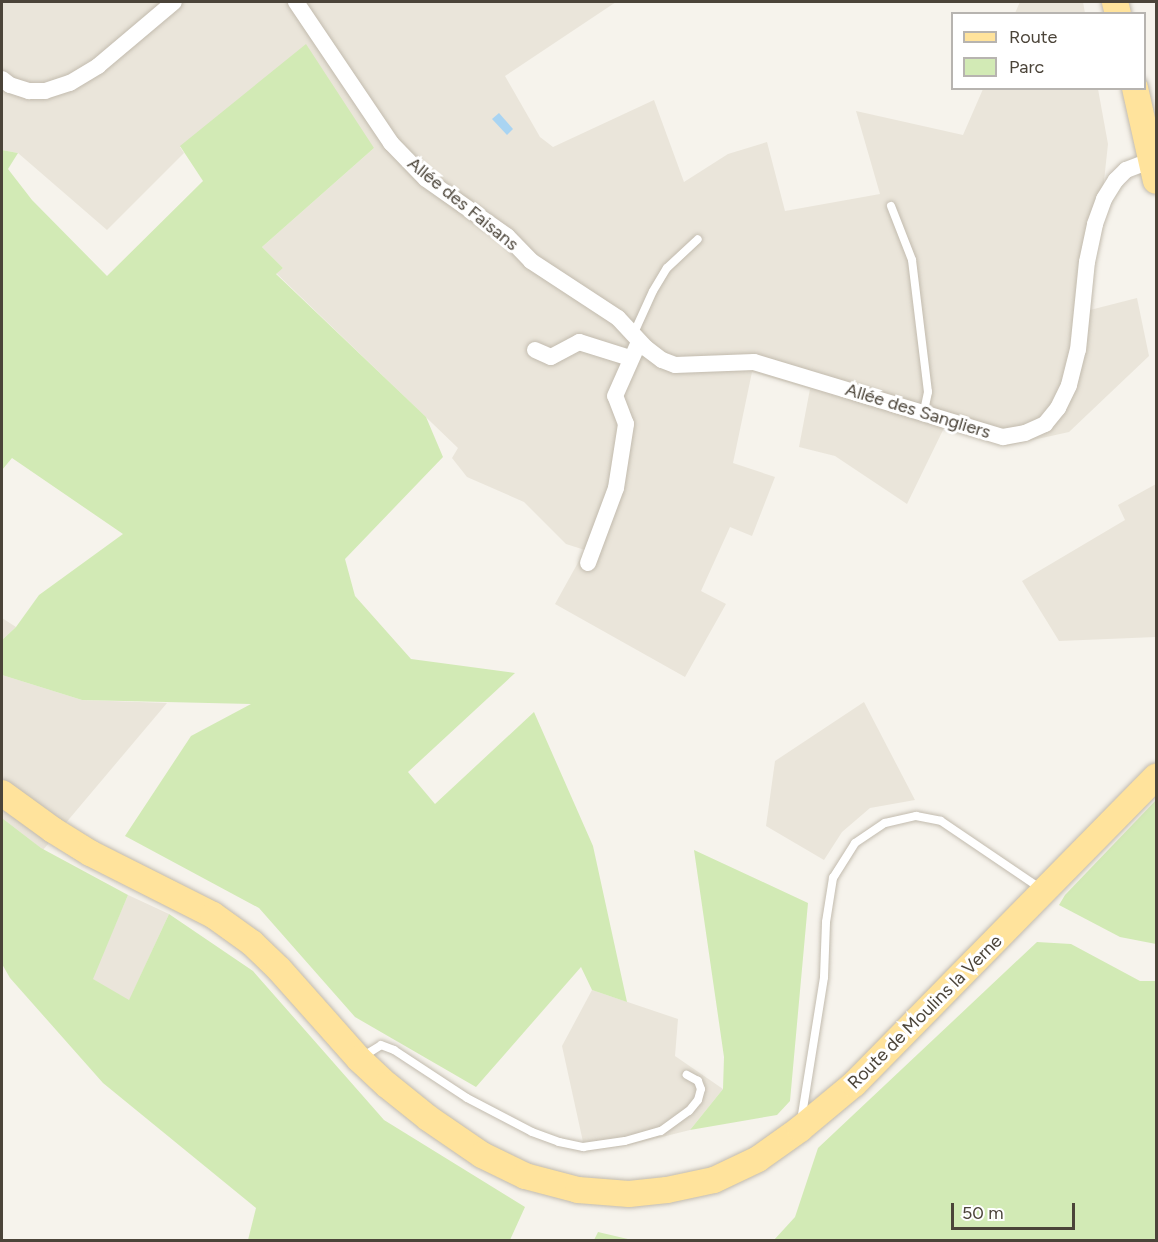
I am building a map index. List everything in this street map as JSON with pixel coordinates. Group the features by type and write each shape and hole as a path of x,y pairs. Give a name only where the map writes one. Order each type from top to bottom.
{"main road":[{"path":"1135,90 1154,171"},
{"name":"Route de Moulins la Verne","path":"2,793 53,830 90,853 213,915 252,943 334,1029 358,1059 428,1118 482,1155 525,1176 578,1190 629,1194 667,1190 714,1180 758,1159 800,1129 854,1084 1046,892 1156,777"}],"street":[{"path":"2,79 10,85 29,91 45,91 70,83 98,66 174,2"},
{"name":"Allée des Faisans","path":"296,2 391,143 426,179 507,236 531,261 618,318"},
{"name":"Allée des Sangliers","path":"618,318 636,338 662,360 675,365 754,363 924,411 1003,437 1025,433 1045,424 1058,408 1069,385 1078,350 1087,262 1095,224 1104,199 1126,170 1154,171"},
{"path":"588,563 616,488 626,424 615,396 636,338"},
{"path":"535,350 551,357 579,342 596,345 630,358"}],"lane":[{"path":"891,206 912,260 928,392 924,411"},
{"path":"636,338 653,291 667,268 698,239"},
{"path":"800,1129 824,977 826,922 834,878 855,843 885,823 916,816 941,821 1046,892"},
{"path":"358,1059 381,1046 394,1050 467,1098 532,1132 559,1142 583,1147 625,1141 661,1131 689,1111 698,1100 701,1089 698,1082 687,1075"}],"shaded area":[{"path":"2,2 616,2 505,76 540,137 553,147 654,100 684,182 728,154 767,142 785,211 880,194 856,111 963,135 983,90 1098,90 1108,144 1090,310 1137,298 1149,356 1069,432 1006,446 944,428 907,504 835,456 799,447 810,389 752,372 733,463 775,477 752,536 730,527 701,591 726,604 685,677 555,604 585,550 566,544 524,502 467,477 452,458 458,448 276,273 283,268 262,247 374,148 180,147 184,153 107,230 18,153 2,150"},
{"path":"1020,2 1083,2 1085,12 1015,12"},
{"path":"1156,484 1156,637 1059,641 1022,581 1125,520 1118,505"},
{"path":"2,618 16,627 2,640"},
{"path":"2,675 82,700 167,703 43,850 2,818"},
{"path":"864,702 915,800 870,808 842,832 824,860 766,826 775,761"},
{"path":"128,895 169,914 129,1001 92,979"},
{"path":"592,990 678,1019 675,1056 723,1089 690,1130 630,1145 585,1151 562,1046"}],"green space":[{"path":"306,44 374,148 262,247 283,268 276,274 426,417 443,457 345,559 355,596 411,659 515,673 408,772 435,804 534,712 593,846 627,1002 592,990 581,967 476,1087 355,1017 259,908 125,836 191,736 251,704 82,700 2,675 2,640 16,627 39,595 123,534 12,458 2,470 2,150 18,153 8,169 32,200 107,276 203,181 180,146"},
{"path":"1156,800 1156,944 1120,937 1059,905 1065,895"},
{"path":"2,818 41,848 128,895 93,979 129,1000 169,914 253,971 384,1120 525,1207 510,1240 248,1240 256,1208 103,1083 10,978 2,964"},
{"path":"694,850 808,903 790,1101 777,1115 690,1130 723,1089 724,1057"},
{"path":"1037,942 1071,944 1140,981 1156,981 1156,1240 774,1240 795,1217 818,1148"},
{"path":"598,1232 632,1240 594,1240"}],"water":[{"path":"499,113 513,129 507,135 492,119"}]}
